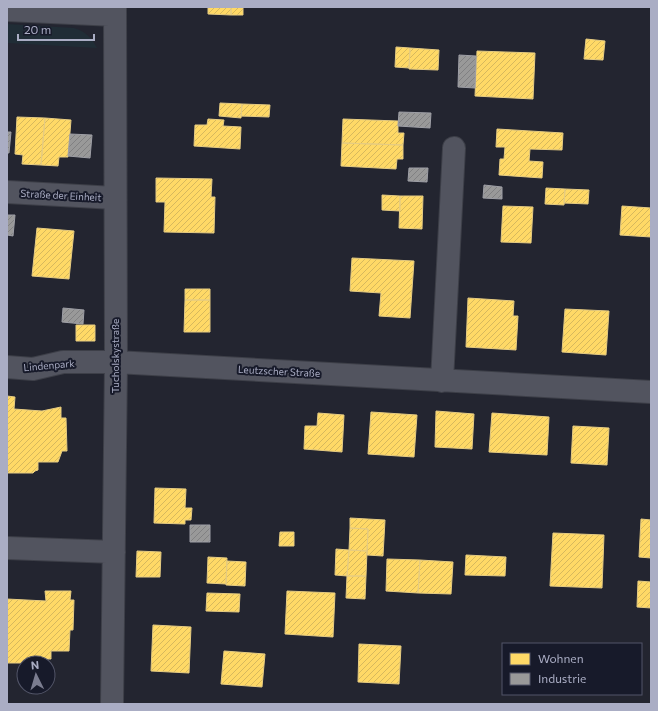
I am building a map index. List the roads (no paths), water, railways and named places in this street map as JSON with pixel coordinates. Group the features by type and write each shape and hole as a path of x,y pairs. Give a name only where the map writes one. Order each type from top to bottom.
{"street":[{"path":"7,10 115,11"},
{"name":"Tucholskystraße","path":"112,704 116,362 115,11"},
{"path":"442,381 454,148"},
{"name":"Straße der Einheit","path":"7,192 115,198"},
{"name":"Lindenpark","path":"7,367 33,369 63,362 116,362"},
{"name":"Leutzscher Straße","path":"116,362 651,392"},
{"path":"7,548 114,552"}]}
